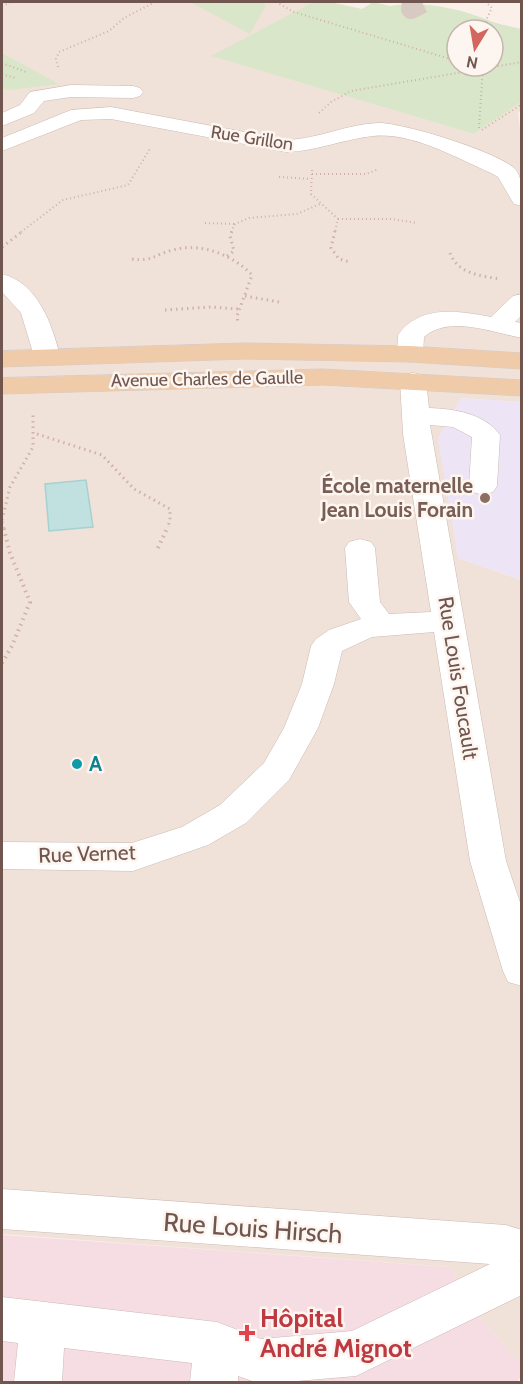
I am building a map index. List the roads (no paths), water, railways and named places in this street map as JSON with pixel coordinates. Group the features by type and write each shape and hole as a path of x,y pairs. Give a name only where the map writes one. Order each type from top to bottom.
{"main road":[{"name":"Avenue Charles de Gaulle","path":"2,359 245,351 411,367 522,388"},
{"name":"Avenue Charles de Gaulle","path":"2,386 323,377 411,367 522,361"}],"street":[{"path":"2,120 27,110 37,96 71,90 133,92"},
{"path":"89,112 93,91"},
{"name":"Rue Grillon","path":"2,145 78,114 89,112 111,113 287,146 307,145 377,129 402,131 499,168 507,173 522,198"},
{"path":"2,281 20,294 34,310 47,356"},
{"path":"411,367 411,335 426,322 458,318 510,327 516,291"},
{"name":"Rue Louis Foucault","path":"411,367 416,416 448,622 488,861 522,971"},
{"path":"416,416 450,417 477,426 486,435 483,486"},
{"path":"360,548 365,602 380,624"},
{"name":"Rue Vernet","path":"2,856 133,856 195,836 233,814 277,771 301,728 318,684 327,646 343,634 380,624 448,622"},
{"name":"Rue Louis Hirsch","path":"2,1209 514,1260"},
{"path":"38,1383 22,1321 215,1363 261,1362 356,1353 514,1260"}],"water":[{"path":"86,480 93,527 49,531 45,484"}],"tunnel":[{"path":"412,2 411,9 425,2"}],"place":[{"name":"École maternelle Jean Louis Forain","path":"485,498"},
{"name":"A","path":"77,764"},
{"name":"Hôpital André Mignot","path":"247,1333"}]}
